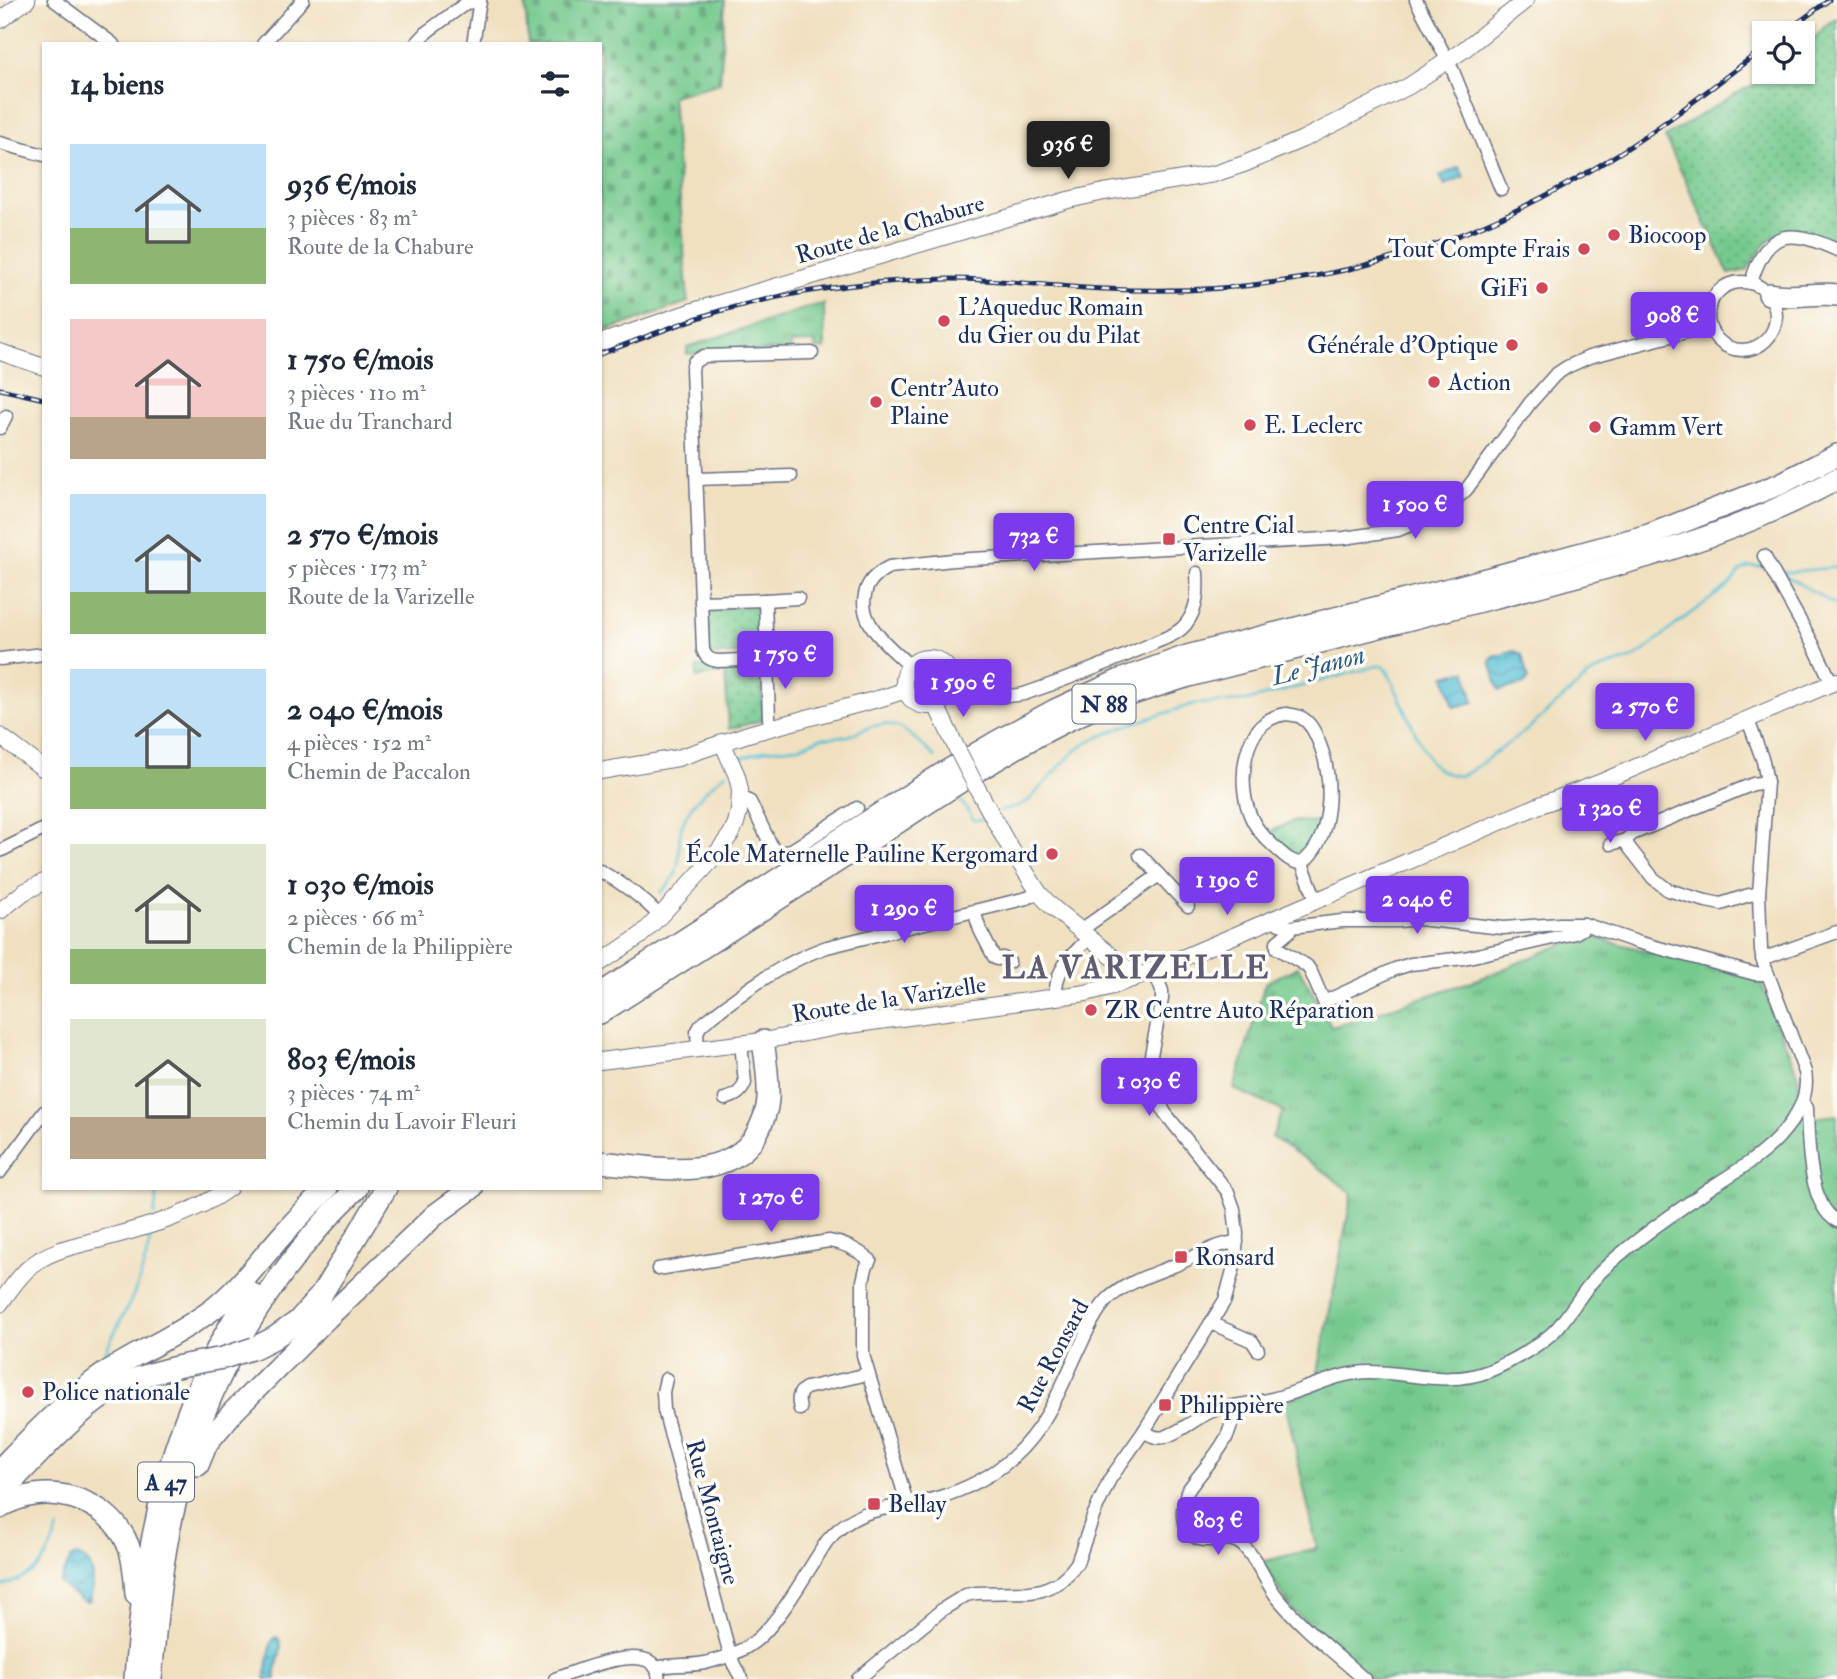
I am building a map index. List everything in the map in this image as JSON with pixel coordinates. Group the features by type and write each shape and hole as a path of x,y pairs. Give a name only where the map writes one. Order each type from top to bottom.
{"highway":[{"path":"1760,289 1785,297 1816,293 1837,295"},
{"name":"N 88","path":"602,993 940,775 1055,710 1120,680 1187,656 1649,535 1780,484 1837,455"},
{"name":"N 88","path":"602,1012 949,789 1055,726 1091,709 1189,676 1681,547 1766,514 1837,479"},
{"path":"602,1162 699,1169 719,1165 738,1155 750,1144 764,1118 768,1103 763,1041"},
{"path":"0,1469 77,1393 110,1370 177,1333 214,1308 245,1279 325,1190"},
{"name":"A 47","path":"135,1679 139,1627 159,1503 196,1391 219,1343 244,1303 282,1249 335,1190"},
{"name":"A 47","path":"151,1679 161,1576 175,1502 191,1449 224,1367 276,1281 318,1229 355,1190"},
{"path":"0,1494 87,1409 109,1392 146,1375 223,1358 254,1348 298,1321 321,1295 385,1190"},
{"path":"175,1502 187,1490 208,1443 233,1412 435,1215 469,1190"},
{"path":"0,1508 7,1503 39,1494 68,1496 96,1507 114,1522 128,1545 136,1582 139,1627"}],"main road":[{"path":"0,20 27,0"},
{"name":"Route de la Chabure","path":"602,341 690,312 1068,200 1229,170 1303,139 1409,86 1447,61 1527,0"},
{"path":"0,352 42,366"},
{"path":"939,660 950,671 952,687 943,701 936,705 921,705 915,702 906,690 904,678 916,661 939,660"},
{"name":"Route de la Varizelle","path":"602,1061 763,1041 842,1026 1102,990 1834,682"},
{"path":"602,771 678,758 771,728 906,690"},
{"path":"936,705 1006,841 1039,893 1083,937 1126,968 1132,979"},
{"path":"0,736 42,768"},
{"path":"602,961 640,936 660,916 724,844 736,823 740,798 737,776 722,743"},
{"path":"0,911 24,892 42,883"},
{"path":"0,1304 18,1279 45,1256 166,1220 201,1205 226,1190"}],"street":[{"path":"54,0 110,42"},
{"path":"265,42 303,0"},
{"path":"1416,0 1453,71 1500,189"},
{"path":"418,42 428,31 465,4 480,1 473,42"},
{"path":"0,143 42,154"},
{"path":"1760,289 1757,267 1769,246 1779,239 1797,235 1837,250"},
{"path":"1735,283 1760,289 1773,300 1777,318 1769,338 1762,345 1747,350 1731,349 1714,337 1709,326 1710,304 1725,287 1735,283"},
{"path":"910,666 877,632 864,611 866,588 880,571 889,567 1344,538 1398,530 1419,522 1466,490 1526,409 1555,375 1567,367 1589,357 1709,326"},
{"path":"767,659 710,660 703,650 692,369 694,362 704,356 813,352"},
{"path":"0,428 6,416"},
{"path":"697,479 791,476"},
{"path":"1766,559 1834,682"},
{"path":"952,687 996,697 1024,694 1177,632 1188,621 1196,605 1197,573"},
{"path":"701,602 799,598"},
{"path":"765,600 771,728"},
{"path":"0,659 42,654"},
{"path":"1279,715 1294,715 1309,723 1324,753 1327,771 1329,794 1324,827 1313,852 1302,863 1292,861 1256,828 1245,796 1244,770 1250,745 1261,726 1279,715"},
{"path":"1144,1431 1163,1437 1215,1410 1271,1400 1354,1373 1451,1380 1490,1371 1541,1341 1559,1326 1586,1288 1608,1264 1674,1213 1763,1152 1780,1136 1803,1104 1807,1081 1762,959 1759,894 1767,782 1763,761 1748,720"},
{"path":"1611,844 1626,840 1632,834 1753,784 1767,782"},
{"path":"740,798 750,802 772,847 780,853 790,851 857,808"},
{"path":"0,851 42,831"},
{"path":"1626,840 1653,878 1668,890 1721,904 1759,894"},
{"path":"1140,855 1188,905"},
{"path":"1302,863 1316,900"},
{"path":"602,872 642,899 660,916"},
{"path":"1056,997 1056,986 1063,965 1083,937 1087,925 1159,875"},
{"path":"698,1049 697,1032 701,1025 750,988 801,957 827,947 1039,893"},
{"path":"974,911 994,957 1009,961"},
{"path":"1275,917 1279,924 1291,926 1342,921 1418,919 1503,928 1584,924 1664,950 1755,974 1768,974"},
{"path":"1291,926 1290,931 1277,942 1277,947 1307,966 1324,1002 1411,964 1464,958 1529,944 1575,933 1580,931 1584,924"},
{"path":"1762,959 1837,932"},
{"path":"858,1679 956,1600 976,1592 1042,1590 1063,1580 1077,1563 1110,1479 1144,1431 1225,1300 1232,1279 1237,1242 1234,1209 1228,1192 1160,1103 1151,1055 1163,999 1154,970"},
{"path":"725,1099 737,1094 745,1083 741,1044"},
{"path":"1803,1104 1807,1108 1814,1187 1825,1212 1837,1221"},
{"path":"0,1172 42,1115"},
{"path":"658,1269 829,1241 858,1251 870,1260 863,1281 862,1347 907,1503"},
{"name":"Rue Ronsard","path":"555,1679 615,1659 637,1659 652,1664 658,1674 667,1665 695,1666 730,1655 754,1642 775,1620 836,1531 870,1511 938,1498 977,1482 1010,1460 1025,1446 1039,1430 1052,1408 1097,1313 1107,1300 1140,1280 1212,1249 1237,1242"},
{"path":"1211,1323 1252,1341 1258,1350"},
{"path":"800,1409 798,1397 802,1390 868,1374"},
{"name":"Rue Montaigne","path":"666,1379 663,1392 664,1410 730,1655 743,1679"},
{"path":"1232,1407 1233,1419 1226,1438 1187,1492 1183,1503 1186,1529 1201,1540 1232,1540 1242,1545 1284,1605 1364,1679"}],"green space":[{"path":"525,0 725,0 720,83 672,96 688,302 602,332 602,42 528,42"},
{"path":"1837,19 1837,244 1806,234 1785,232 1767,243 1747,270 1729,274 1665,137 1754,84 1815,84 1815,38 1827,24"},
{"path":"824,304 825,349 815,349 815,342 791,343 791,350 687,354 687,347"},
{"path":"754,607 760,613 759,653 714,655 708,652 709,610"},
{"path":"754,665 762,669 763,720 729,729 725,672 697,678 697,667"},
{"path":"928,667 939,672 944,683 939,694 928,699 917,694 912,683 917,672"},
{"path":"1293,821 1319,822 1308,850 1301,856 1287,851 1268,833"},
{"path":"1585,935 1760,980 1799,1078 1801,1119 1837,1115 1837,1679 1372,1679 1291,1609 1262,1562 1317,1548 1285,1402 1315,1388 1352,1194 1328,1174 1272,1137 1283,1111 1234,1089 1265,983 1298,967 1332,1027 1479,979"}],"water":[{"path":"1459,167 1464,177 1445,186 1440,176"},
{"path":"1515,651 1522,655 1528,680 1524,684 1500,690 1490,661 1494,657"},
{"path":"1466,671 1474,702 1454,707 1445,676"},
{"path":"77,1556 86,1561 92,1570 89,1602 83,1601 59,1583 71,1558"},
{"path":"277,1637 281,1651 276,1679 265,1679 271,1644"}],"waterway":[{"name":"Le Janon","path":"1001,811 1029,800 1073,753 1087,742 1125,726 1194,704 1246,701 1377,666 1387,670 1430,761 1438,769 1459,776 1469,772 1527,730 1587,677 1644,651 1729,585 1739,572 1748,567 1765,566"},
{"name":"Le Janon","path":"1778,571 1837,567"},
{"path":"1780,572 1837,606"},
{"name":"Le Janon","path":"740,758 766,750 799,747 821,738 848,736 884,724 898,727 911,735 935,757"},
{"name":"Le Janon","path":"660,893 675,875 685,818 703,793 726,773"},
{"name":"Le Janon","path":"957,796 974,820 986,820"},
{"name":"Le Janon","path":"154,1216 158,1190"},
{"name":"Le Janon","path":"105,1353 139,1281 152,1230"},
{"name":"Le Janon","path":"0,1587 32,1573 49,1552 58,1529"}],"railway":[{"path":"1800,21 1829,0"},
{"path":"602,353 723,310 779,297 864,284 950,279 1105,289 1195,290 1284,281 1373,263 1458,235 1539,199 1656,129 1752,57"},
{"path":"0,389 42,399"}],"place":[{"name":"Biocoop","path":"1614,235"},
{"name":"Tout Compte Frais","path":"1584,249"},
{"name":"GiFi","path":"1542,288"},
{"name":"L'Aqueduc Romain du Gier ou du Pilat","path":"944,321"},
{"name":"Générale d'Optique","path":"1512,345"},
{"name":"Action","path":"1434,382"},
{"name":"Centr'Auto Plaine","path":"876,402"},
{"name":"E. Leclerc","path":"1250,425"},
{"name":"Gamm Vert","path":"1595,427"},
{"name":"Centre Cial Varizelle","path":"1169,539"},
{"name":"École Maternelle Pauline Kergomard","path":"1052,854"},
{"name":"ZR Centre Auto Réparation","path":"1091,1010"},
{"name":"Ronsard","path":"1181,1257"},
{"name":"Police nationale","path":"28,1392"},
{"name":"Philippière","path":"1165,1405"},
{"name":"Bellay","path":"874,1504"}],"district":[{"name":"LA VARIZELLE","path":"1136,967"}]}
